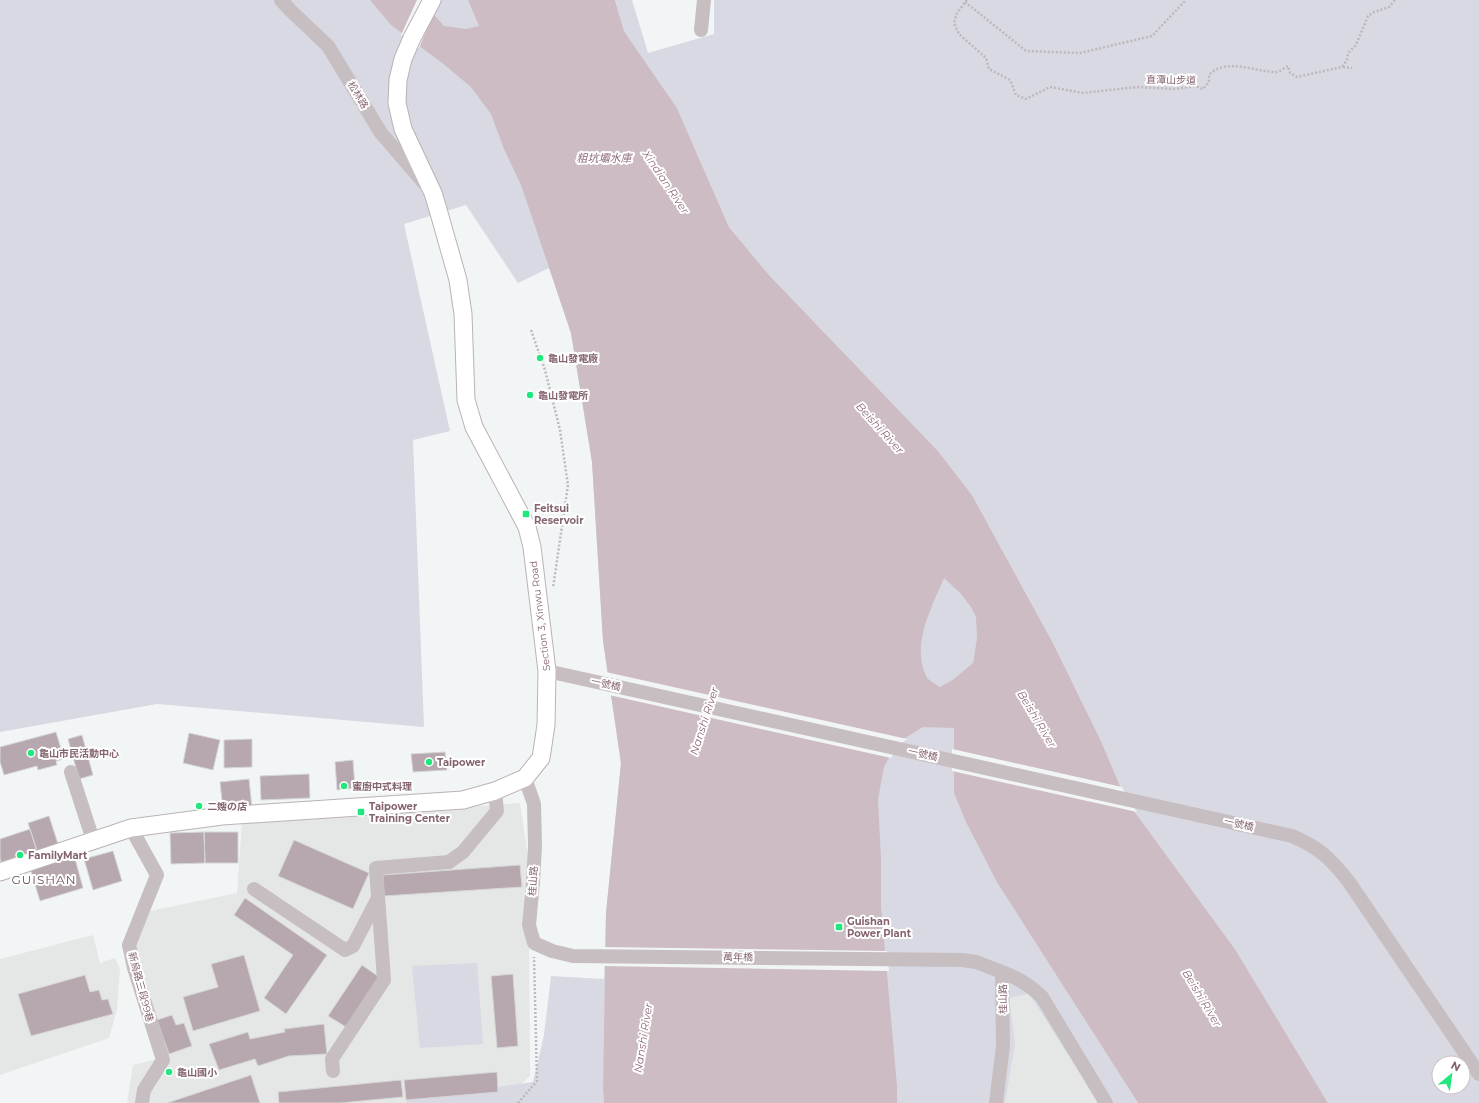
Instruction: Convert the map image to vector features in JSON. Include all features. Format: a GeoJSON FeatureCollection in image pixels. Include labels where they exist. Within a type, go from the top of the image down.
{"type":"FeatureCollection","features":[{"type":"Feature","properties":{"kind":"main road","name":"Section 3, Xinwu Road"},"geometry":{"type":"LineString","coordinates":[[0,872],[131,828],[222,816],[464,800],[495,791],[525,778],[541,758],[546,725],[547,671],[533,555],[527,527],[474,427],[466,400],[463,314],[458,280],[433,193],[403,129],[397,103],[398,80],[403,59],[432,0]]}},
{"type":"Feature","properties":{"kind":"street","name":"松林路"},"geometry":{"type":"LineString","coordinates":[[281,0],[328,46],[381,133],[433,193]]}},
{"type":"Feature","properties":{"kind":"street"},"geometry":{"type":"LineString","coordinates":[[701,30],[704,0]]}},
{"type":"Feature","properties":{"kind":"street","name":"一號橋"},"geometry":{"type":"LineString","coordinates":[[547,671],[1292,836],[1311,844],[1325,854],[1337,866],[1349,882],[1479,1074]]}},
{"type":"Feature","properties":{"kind":"street"},"geometry":{"type":"LineString","coordinates":[[71,772],[93,840]]}},
{"type":"Feature","properties":{"kind":"street","name":"桂山路"},"geometry":{"type":"LineString","coordinates":[[525,778],[534,804],[535,846],[529,925],[534,943]]}},
{"type":"Feature","properties":{"kind":"street"},"geometry":{"type":"LineString","coordinates":[[333,1071],[332,1059],[384,980],[376,868],[449,862],[463,852],[497,811],[495,791]]}},
{"type":"Feature","properties":{"kind":"street","name":"新烏路三段99巷"},"geometry":{"type":"LineString","coordinates":[[131,828],[157,875],[129,945],[134,968],[163,1060],[144,1090],[142,1103]]}},
{"type":"Feature","properties":{"kind":"street"},"geometry":{"type":"LineString","coordinates":[[254,890],[345,950],[353,946],[378,898]]}},
{"type":"Feature","properties":{"kind":"street","name":"萬年橋"},"geometry":{"type":"LineString","coordinates":[[534,943],[552,951],[574,956],[903,959]]}},
{"type":"Feature","properties":{"kind":"street","name":"桂山路"},"geometry":{"type":"LineString","coordinates":[[903,959],[963,960],[976,962],[1002,972],[1004,1046],[996,1103]]}},
{"type":"Feature","properties":{"kind":"street"},"geometry":{"type":"LineString","coordinates":[[1002,972],[1020,979],[1033,987],[1042,997],[1106,1103]]}},
{"type":"Feature","properties":{"kind":"path"},"geometry":{"type":"LineString","coordinates":[[966,1],[1026,51],[1080,53],[1152,36],[1186,0]]}},
{"type":"Feature","properties":{"kind":"path"},"geometry":{"type":"LineString","coordinates":[[1352,68],[1342,67],[1347,60],[1348,53],[1356,45],[1368,16],[1374,12],[1390,7],[1396,0]]}},
{"type":"Feature","properties":{"kind":"path","name":"直潭山步道"},"geometry":{"type":"LineString","coordinates":[[966,1],[957,13],[954,23],[959,34],[986,58],[989,69],[1010,80],[1016,95],[1026,99],[1050,87],[1083,93],[1137,87],[1176,89],[1195,86],[1203,90],[1209,82],[1209,75],[1214,69],[1234,66],[1278,72],[1288,66],[1290,73],[1297,77],[1342,67]]}},
{"type":"Feature","properties":{"kind":"path"},"geometry":{"type":"LineString","coordinates":[[531,330],[545,370],[560,430],[568,485],[552,590]]}},
{"type":"Feature","properties":{"kind":"path"},"geometry":{"type":"LineString","coordinates":[[518,1103],[537,1081],[534,943]]}},
{"type":"Feature","properties":{"kind":"shaded area"},"geometry":{"type":"Polygon","coordinates":[[[0,0],[504,0],[671,269],[603,1092],[604,1103],[407,1103],[407,1100],[533,1082],[544,1035],[551,976],[604,979],[606,913],[621,763],[603,641],[592,462],[571,333],[549,268],[518,283],[466,205],[404,224],[450,431],[413,440],[424,727],[157,704],[0,732],[0,0]]]}},
{"type":"Feature","properties":{"kind":"shaded area"},"geometry":{"type":"Polygon","coordinates":[[[615,0],[632,0],[648,53],[714,34],[714,0],[1479,0],[1479,1103],[1328,1103],[1235,949],[1126,800],[1101,741],[1053,643],[972,495],[938,451],[769,275],[729,227],[677,108],[624,31],[615,0]]]}},
{"type":"Feature","properties":{"kind":"shaded area"},"geometry":{"type":"Polygon","coordinates":[[[944,577],[967,600],[974,610],[977,621],[977,639],[973,663],[998,884],[1138,1103],[1099,1103],[1029,994],[1009,998],[1015,1043],[1005,1103],[685,1103],[944,577]]]}},
{"type":"Feature","properties":{"kind":"shaded area"},"geometry":{"type":"Polygon","coordinates":[[[520,803],[528,857],[522,922],[529,940],[530,1076],[500,1103],[127,1103],[133,1065],[158,1059],[134,948],[150,911],[237,893],[242,823],[520,803]]]}},
{"type":"Feature","properties":{"kind":"shaded area"},"geometry":{"type":"Polygon","coordinates":[[[93,935],[100,963],[115,958],[120,968],[117,1010],[109,1038],[0,1075],[0,959],[93,935]]]}},
{"type":"Feature","properties":{"kind":"shaded area"},"geometry":{"type":"Polygon","coordinates":[[[477,963],[483,1044],[420,1048],[412,966],[477,963]]]}},
{"type":"Feature","properties":{"kind":"shaded area"},"geometry":{"type":"Polygon","coordinates":[[[1029,994],[1099,1103],[1005,1103],[1009,998],[1029,994]]]}},
{"type":"Feature","properties":{"kind":"water"},"geometry":{"type":"Polygon","coordinates":[[[370,0],[421,0],[444,26],[466,29],[479,26],[468,0],[615,0],[624,31],[677,108],[729,227],[769,275],[938,451],[972,495],[1053,643],[1101,741],[1126,800],[1235,949],[1328,1103],[1138,1103],[998,884],[966,822],[954,793],[954,728],[923,727],[897,743],[884,767],[878,799],[881,859],[881,907],[897,1086],[897,1103],[604,1103],[606,913],[621,763],[603,641],[592,462],[571,333],[521,185],[504,149],[491,114],[471,87],[441,62],[391,25],[370,0]],[[944,578],[929,614],[922,640],[922,666],[927,678],[940,687],[954,679],[973,663],[977,637],[976,617],[971,607],[961,594],[944,578]]]}},
{"type":"Feature","properties":{"kind":"pier"},"geometry":{"type":"Polygon","coordinates":[[[417,0],[423,0],[432,17],[419,48],[401,35],[417,0]]]}},
{"type":"Feature","properties":{"kind":"pier"},"geometry":{"type":"Polygon","coordinates":[[[606,672],[907,739],[899,745],[891,758],[609,695],[606,672]]]}},
{"type":"Feature","properties":{"kind":"pier"},"geometry":{"type":"Polygon","coordinates":[[[952,749],[1122,787],[1137,812],[952,771],[952,749]]]}},
{"type":"Feature","properties":{"kind":"pier"},"geometry":{"type":"Polygon","coordinates":[[[603,947],[887,951],[889,971],[603,966],[603,947]]]}},
{"type":"Feature","properties":{"kind":"building","name":"龜山市民活動中心"},"geometry":{"type":"Polygon","coordinates":[[[56,732],[64,759],[56,761],[57,765],[38,770],[37,766],[4,775],[0,762],[0,747],[56,732]]]}},
{"type":"Feature","properties":{"kind":"building"},"geometry":{"type":"Polygon","coordinates":[[[189,733],[220,740],[213,770],[183,763],[189,733]]]}},
{"type":"Feature","properties":{"kind":"building"},"geometry":{"type":"Polygon","coordinates":[[[82,735],[93,775],[79,779],[68,739],[82,735]]]}},
{"type":"Feature","properties":{"kind":"building"},"geometry":{"type":"Polygon","coordinates":[[[252,739],[252,767],[224,768],[224,740],[252,739]]]}},
{"type":"Feature","properties":{"kind":"building","name":"Taipower"},"geometry":{"type":"Polygon","coordinates":[[[445,752],[447,770],[413,772],[411,754],[445,752]]]}},
{"type":"Feature","properties":{"kind":"building"},"geometry":{"type":"Polygon","coordinates":[[[353,760],[355,788],[337,790],[335,762],[353,760]]]}},
{"type":"Feature","properties":{"kind":"building"},"geometry":{"type":"Polygon","coordinates":[[[309,774],[310,798],[261,800],[260,776],[309,774]]]}},
{"type":"Feature","properties":{"kind":"building"},"geometry":{"type":"Polygon","coordinates":[[[249,779],[252,808],[223,811],[220,782],[249,779]]]}},
{"type":"Feature","properties":{"kind":"building"},"geometry":{"type":"Polygon","coordinates":[[[49,816],[58,844],[37,851],[28,823],[49,816]]]}},
{"type":"Feature","properties":{"kind":"building"},"geometry":{"type":"Polygon","coordinates":[[[30,829],[37,851],[1,862],[0,839],[30,829]]]}},
{"type":"Feature","properties":{"kind":"building"},"geometry":{"type":"Polygon","coordinates":[[[204,832],[205,863],[171,864],[170,833],[204,832]]]}},
{"type":"Feature","properties":{"kind":"building"},"geometry":{"type":"Polygon","coordinates":[[[204,832],[238,832],[238,863],[205,863],[204,832]]]}},
{"type":"Feature","properties":{"kind":"building"},"geometry":{"type":"Polygon","coordinates":[[[294,840],[369,873],[353,909],[278,876],[294,840]]]}},
{"type":"Feature","properties":{"kind":"building"},"geometry":{"type":"Polygon","coordinates":[[[113,851],[122,881],[93,890],[84,859],[113,851]]]}},
{"type":"Feature","properties":{"kind":"building"},"geometry":{"type":"Polygon","coordinates":[[[74,855],[83,888],[40,901],[30,868],[74,855]]]}},
{"type":"Feature","properties":{"kind":"building"},"geometry":{"type":"Polygon","coordinates":[[[520,865],[522,887],[384,896],[383,875],[520,865]]]}},
{"type":"Feature","properties":{"kind":"building"},"geometry":{"type":"Polygon","coordinates":[[[245,898],[327,955],[286,1014],[264,998],[293,955],[234,915],[245,898]]]}},
{"type":"Feature","properties":{"kind":"building"},"geometry":{"type":"Polygon","coordinates":[[[244,955],[260,1011],[193,1031],[183,997],[218,987],[211,964],[244,955]]]}},
{"type":"Feature","properties":{"kind":"building"},"geometry":{"type":"Polygon","coordinates":[[[362,965],[379,977],[346,1027],[328,1016],[362,965]]]}},
{"type":"Feature","properties":{"kind":"building"},"geometry":{"type":"Polygon","coordinates":[[[513,974],[518,1046],[497,1048],[491,976],[513,974]]]}},
{"type":"Feature","properties":{"kind":"building"},"geometry":{"type":"Polygon","coordinates":[[[85,975],[90,992],[99,990],[102,1000],[108,999],[113,1014],[31,1036],[18,994],[85,975]]]}},
{"type":"Feature","properties":{"kind":"building"},"geometry":{"type":"Polygon","coordinates":[[[172,1015],[176,1025],[184,1023],[192,1046],[169,1054],[157,1020],[172,1015]]]}},
{"type":"Feature","properties":{"kind":"building"},"geometry":{"type":"Polygon","coordinates":[[[324,1024],[327,1054],[289,1056],[258,1066],[255,1059],[219,1070],[209,1044],[248,1032],[250,1039],[285,1032],[284,1029],[324,1024]]]}},
{"type":"Feature","properties":{"kind":"building"},"geometry":{"type":"Polygon","coordinates":[[[497,1072],[498,1092],[406,1100],[404,1080],[497,1072]]]}},
{"type":"Feature","properties":{"kind":"building"},"geometry":{"type":"Polygon","coordinates":[[[251,1075],[260,1103],[167,1103],[251,1075]]]}},
{"type":"Feature","properties":{"kind":"building"},"geometry":{"type":"Polygon","coordinates":[[[401,1080],[403,1097],[340,1103],[279,1103],[278,1092],[401,1080]]]}},
{"type":"Feature","properties":{"kind":"place","name":"龜山發電廠"},"geometry":{"type":"Point","coordinates":[540,358]}},
{"type":"Feature","properties":{"kind":"place","name":"龜山發電所"},"geometry":{"type":"Point","coordinates":[530,395]}},
{"type":"Feature","properties":{"kind":"place","name":"Feitsui Reservoir"},"geometry":{"type":"Point","coordinates":[526,514]}},
{"type":"Feature","properties":{"kind":"place","name":"龜山市民活動中心"},"geometry":{"type":"Point","coordinates":[31,753]}},
{"type":"Feature","properties":{"kind":"place","name":"Taipower"},"geometry":{"type":"Point","coordinates":[429,762]}},
{"type":"Feature","properties":{"kind":"place","name":"蜜廚中式料理"},"geometry":{"type":"Point","coordinates":[344,786]}},
{"type":"Feature","properties":{"kind":"place","name":"二嫂の店"},"geometry":{"type":"Point","coordinates":[199,806]}},
{"type":"Feature","properties":{"kind":"place","name":"Taipower Training Center"},"geometry":{"type":"Point","coordinates":[361,812]}},
{"type":"Feature","properties":{"kind":"place","name":"FamilyMart"},"geometry":{"type":"Point","coordinates":[20,855]}},
{"type":"Feature","properties":{"kind":"place","name":"Guishan Power Plant"},"geometry":{"type":"Point","coordinates":[839,927]}},
{"type":"Feature","properties":{"kind":"place","name":"龜山國小"},"geometry":{"type":"Point","coordinates":[169,1072]}},
{"type":"Feature","properties":{"kind":"district","name":"GUISHAN"},"geometry":{"type":"Point","coordinates":[44,879]}},
{"type":"Feature","properties":{"kind":"water label","name":"粗坑壩水庫"},"geometry":{"type":"Point","coordinates":[604,158]}},
{"type":"Feature","properties":{"kind":"water label","name":"Xindian River"},"geometry":{"type":"Point","coordinates":[666,182]}},
{"type":"Feature","properties":{"kind":"water label","name":"Beishi River"},"geometry":{"type":"Point","coordinates":[880,428]}},
{"type":"Feature","properties":{"kind":"water label","name":"Beishi River"},"geometry":{"type":"Point","coordinates":[1037,719]}},
{"type":"Feature","properties":{"kind":"water label","name":"Nanshi River"},"geometry":{"type":"Point","coordinates":[704,721]}},
{"type":"Feature","properties":{"kind":"water label","name":"Beishi River"},"geometry":{"type":"Point","coordinates":[1202,998]}},
{"type":"Feature","properties":{"kind":"water label","name":"Nanshi River"},"geometry":{"type":"Point","coordinates":[643,1038]}}]}
